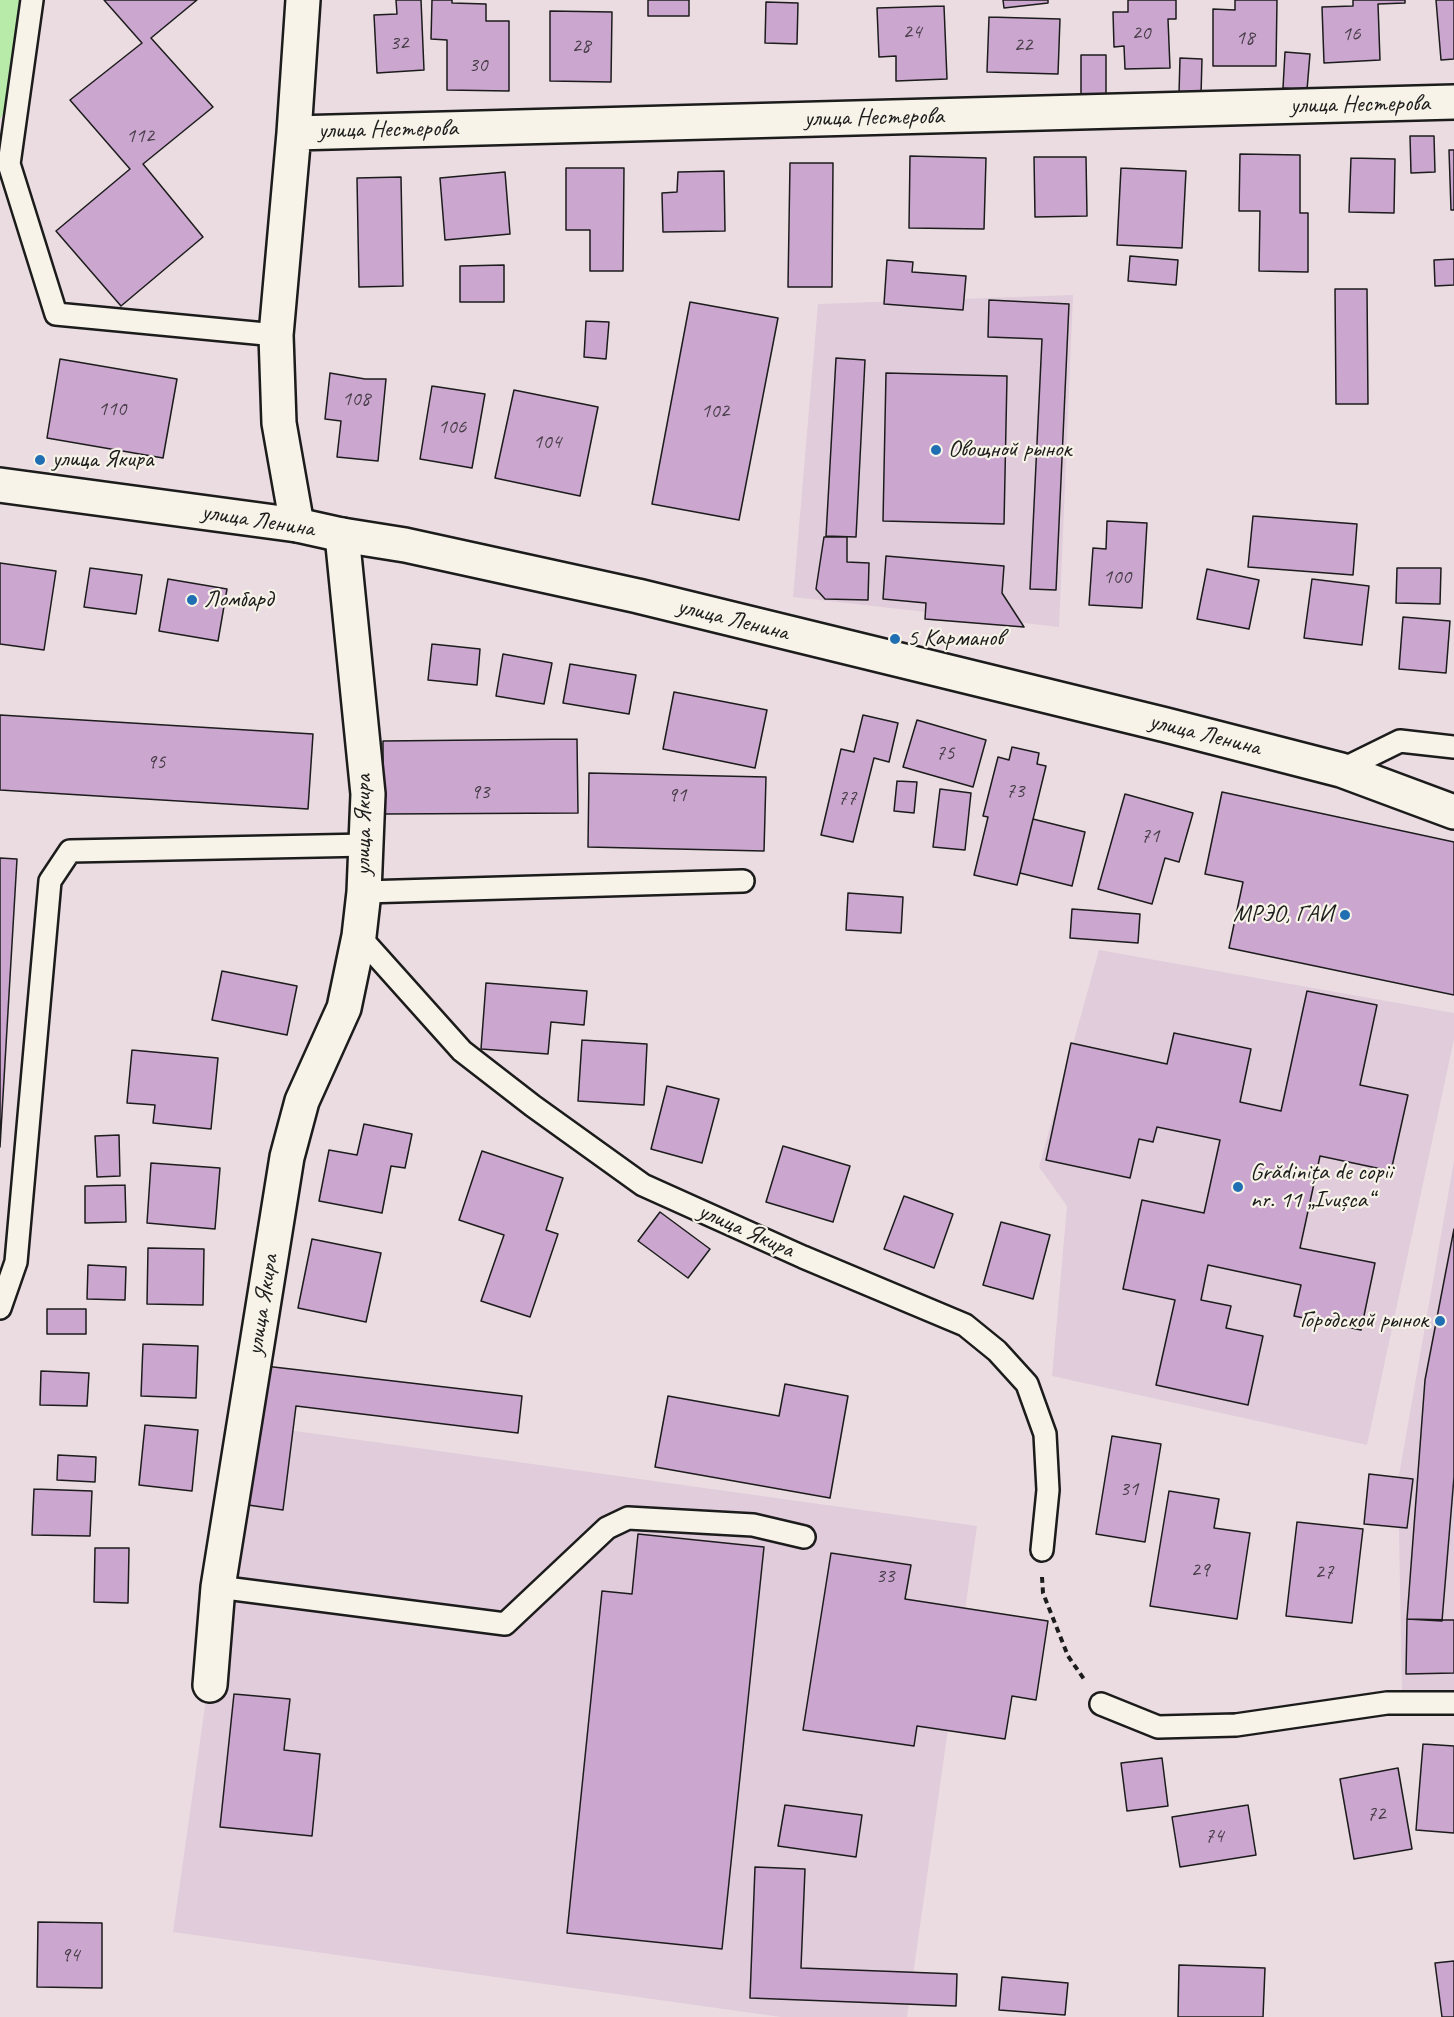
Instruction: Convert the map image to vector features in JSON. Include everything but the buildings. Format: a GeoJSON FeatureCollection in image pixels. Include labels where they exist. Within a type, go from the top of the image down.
{"type":"FeatureCollection","features":[{"type":"Feature","properties":{"kind":"street"},"geometry":{"type":"LineString","coordinates":[[297,525],[279,423],[276,335],[303,0]]}},
{"type":"Feature","properties":{"kind":"street","name":"улица Нестерова"},"geometry":{"type":"LineString","coordinates":[[294,133],[1454,102]]}},
{"type":"Feature","properties":{"kind":"street","name":"улица Ленина"},"geometry":{"type":"LineString","coordinates":[[0,484],[297,525],[405,545],[638,596],[1341,770],[1454,812]]}},
{"type":"Feature","properties":{"kind":"street","name":"улица Якира"},"geometry":{"type":"LineString","coordinates":[[210,1685],[218,1587],[287,1158],[302,1101],[344,1008],[359,936],[367,845],[368,794],[342,535]]}},
{"type":"Feature","properties":{"kind":"lane"},"geometry":{"type":"LineString","coordinates":[[32,0],[9,164],[56,314],[276,335]]}},
{"type":"Feature","properties":{"kind":"lane"},"geometry":{"type":"LineString","coordinates":[[1341,770],[1400,741],[1454,747]]}},
{"type":"Feature","properties":{"kind":"lane"},"geometry":{"type":"LineString","coordinates":[[0,1308],[16,1262],[50,881],[70,851],[367,845]]}},
{"type":"Feature","properties":{"kind":"lane"},"geometry":{"type":"LineString","coordinates":[[364,892],[743,881]]}},
{"type":"Feature","properties":{"kind":"lane","name":"улица Якира"},"geometry":{"type":"LineString","coordinates":[[359,936],[462,1051],[533,1106],[643,1185],[803,1257],[965,1325],[997,1351],[1027,1384],[1045,1434],[1048,1490],[1042,1550]]}},
{"type":"Feature","properties":{"kind":"lane"},"geometry":{"type":"LineString","coordinates":[[218,1587],[505,1624],[607,1528],[628,1518],[753,1525],[804,1537]]}},
{"type":"Feature","properties":{"kind":"lane"},"geometry":{"type":"LineString","coordinates":[[1101,1704],[1158,1727],[1236,1725],[1387,1703],[1454,1703]]}},
{"type":"Feature","properties":{"kind":"path"},"geometry":{"type":"LineString","coordinates":[[1042,1550],[1043,1593],[1068,1656],[1101,1704]]}},
{"type":"Feature","properties":{"kind":"shaded area","name":"Овощной рынок"},"geometry":{"type":"Polygon","coordinates":[[[1073,295],[1059,627],[793,597],[818,304],[1073,295]]]}},
{"type":"Feature","properties":{"kind":"shaded area","name":"Grădinița de copii nr. 11 „Ivușca“"},"geometry":{"type":"Polygon","coordinates":[[[1099,950],[1454,1013],[1454,1039],[1367,1445],[1052,1376],[1067,1206],[1039,1167],[1099,950]]]}},
{"type":"Feature","properties":{"kind":"shaded area","name":"Городской рынок"},"geometry":{"type":"Polygon","coordinates":[[[1454,1161],[1454,1692],[1402,1692],[1398,1481],[1454,1161]]]}},
{"type":"Feature","properties":{"kind":"shaded area"},"geometry":{"type":"Polygon","coordinates":[[[245,1424],[977,1526],[907,2017],[781,2017],[173,1932],[245,1424]]]}},
{"type":"Feature","properties":{"kind":"green space"},"geometry":{"type":"Polygon","coordinates":[[[0,0],[39,0],[29,69],[0,119],[0,0]]]}},
{"type":"Feature","properties":{"kind":"place","name":"Овощной рынок"},"geometry":{"type":"Point","coordinates":[936,450]}},
{"type":"Feature","properties":{"kind":"place","name":"улица Якира"},"geometry":{"type":"Point","coordinates":[40,460]}},
{"type":"Feature","properties":{"kind":"place","name":"Ломбард"},"geometry":{"type":"Point","coordinates":[192,600]}},
{"type":"Feature","properties":{"kind":"place","name":"5 Карманов"},"geometry":{"type":"Point","coordinates":[895,639]}},
{"type":"Feature","properties":{"kind":"place","name":"МРЭО, ГАИ"},"geometry":{"type":"Point","coordinates":[1345,915]}},
{"type":"Feature","properties":{"kind":"place","name":"Grădinița de copii nr. 11 „Ivușca“"},"geometry":{"type":"Point","coordinates":[1238,1187]}},
{"type":"Feature","properties":{"kind":"place","name":"Городской рынок"},"geometry":{"type":"Point","coordinates":[1440,1321]}}]}
